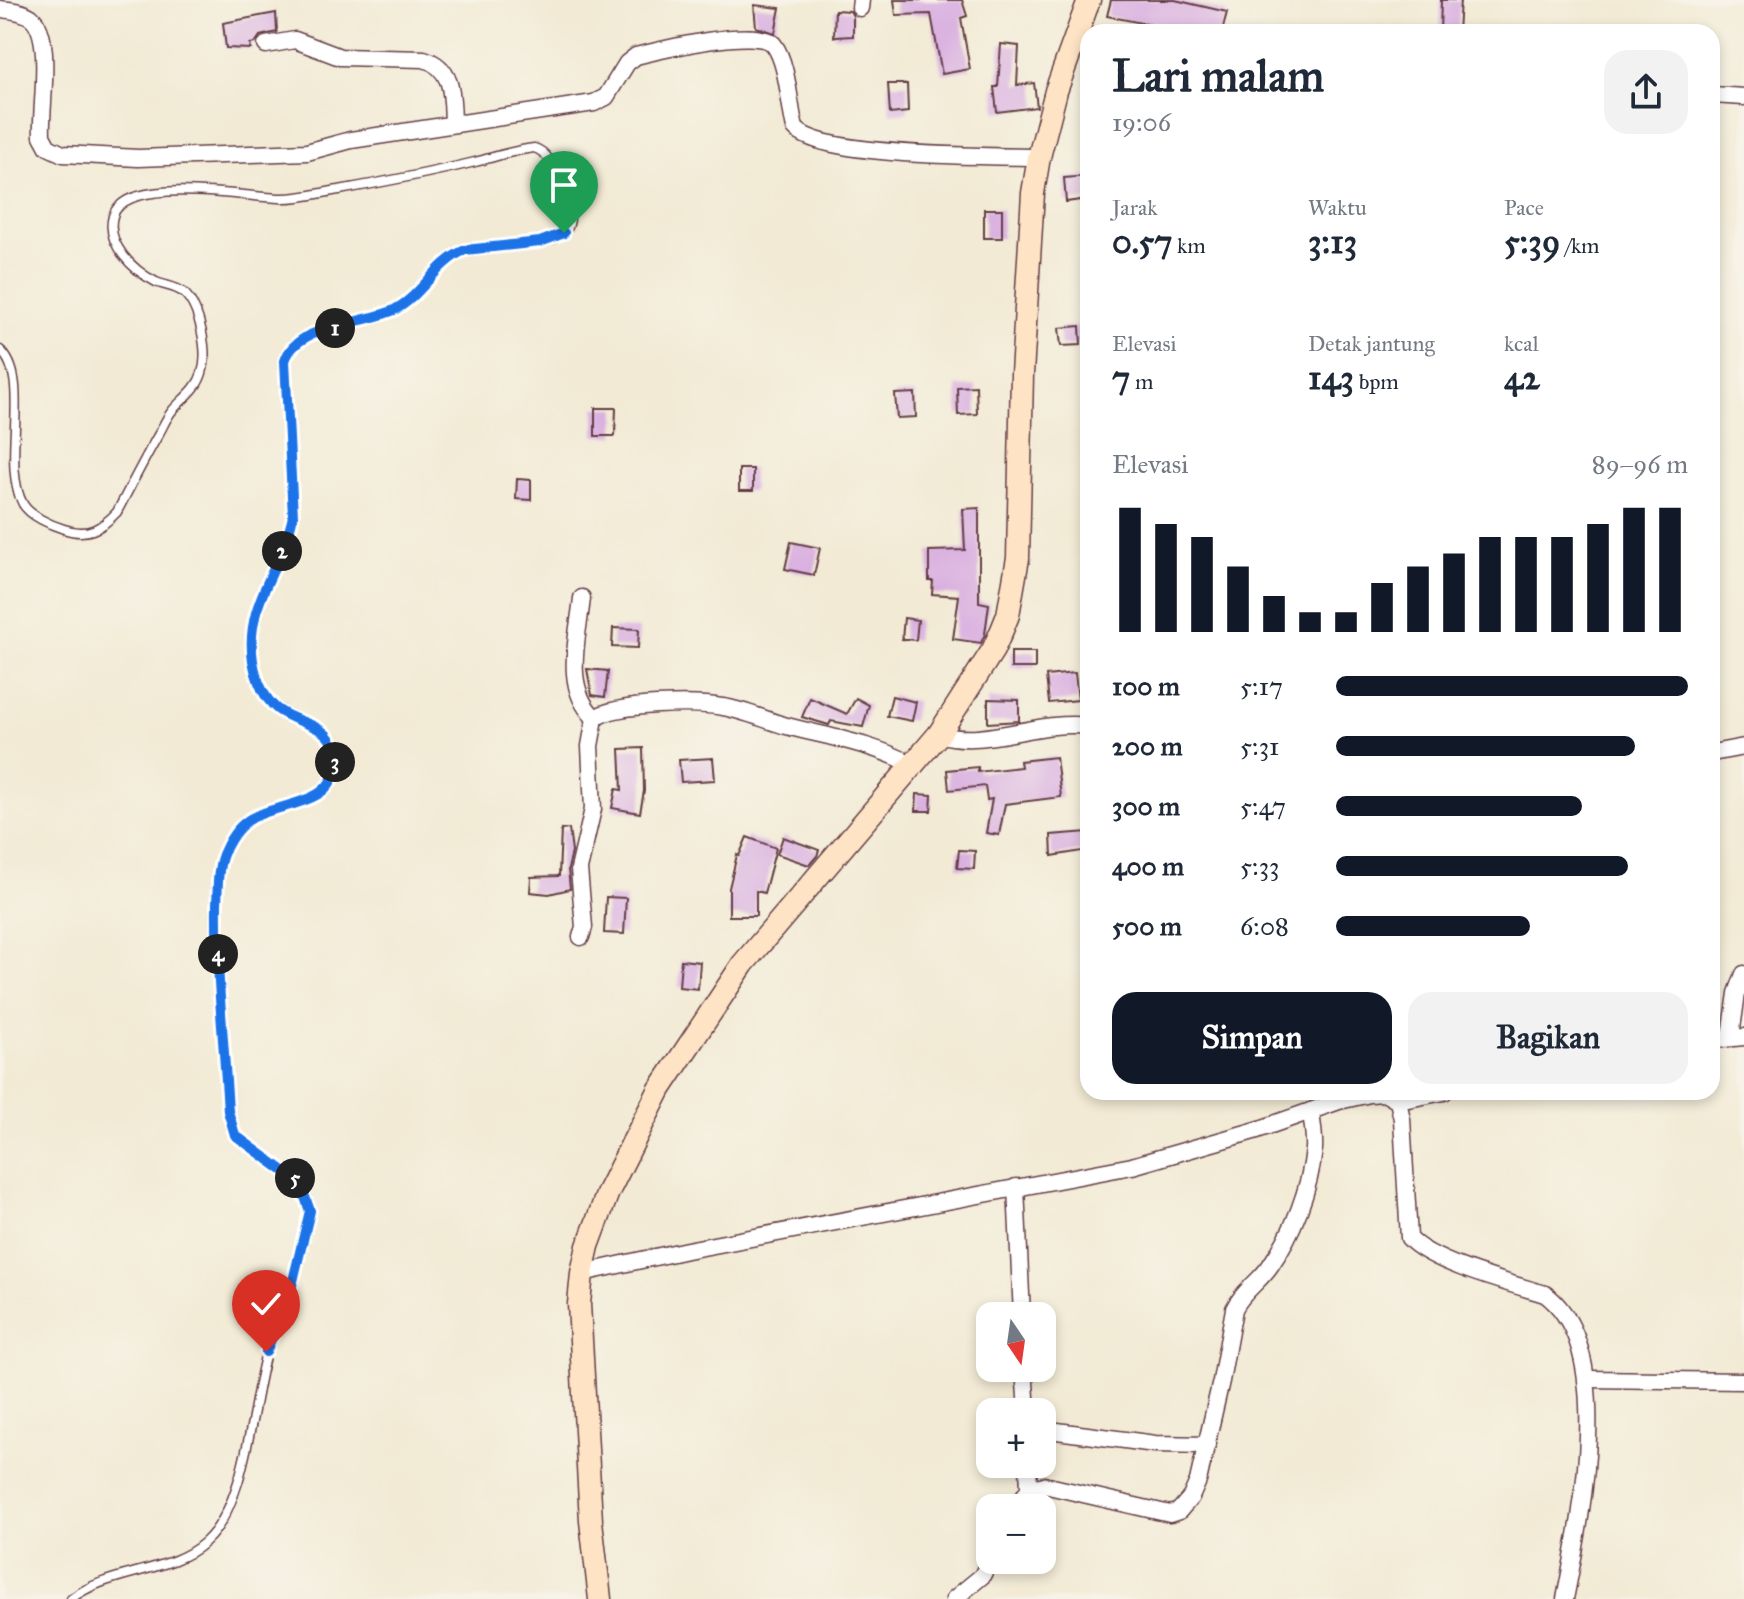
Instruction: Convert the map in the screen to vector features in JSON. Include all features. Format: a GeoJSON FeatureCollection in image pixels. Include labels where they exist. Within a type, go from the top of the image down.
{"type":"FeatureCollection","features":[{"type":"Feature","properties":{"kind":"main road"},"geometry":{"type":"LineString","coordinates":[[1080,24],[1089,0]]}},
{"type":"Feature","properties":{"kind":"main road"},"geometry":{"type":"LineString","coordinates":[[600,1599],[591,1521],[579,1304],[582,1273],[608,1192],[660,1089],[743,964],[939,734],[993,650],[1008,615],[1018,558],[1022,374],[1029,241],[1039,157],[1056,91],[1080,25]]}},
{"type":"Feature","properties":{"kind":"street"},"geometry":{"type":"LineString","coordinates":[[0,9],[26,14],[39,27],[44,43],[42,136],[48,147],[63,154],[138,158],[307,152],[351,140],[594,103],[606,97],[627,63],[636,56],[754,36],[773,44],[779,57],[795,128],[802,135],[864,149],[1039,157]]}},
{"type":"Feature","properties":{"kind":"street"},"geometry":{"type":"LineString","coordinates":[[266,45],[295,40],[340,57],[424,59],[433,62],[444,71],[449,81],[453,123]]}},
{"type":"Feature","properties":{"kind":"street"},"geometry":{"type":"LineString","coordinates":[[1720,96],[1744,97]]}},
{"type":"Feature","properties":{"kind":"street"},"geometry":{"type":"LineString","coordinates":[[582,598],[574,677],[583,706],[595,718]]}},
{"type":"Feature","properties":{"kind":"street"},"geometry":{"type":"LineString","coordinates":[[581,937],[584,927],[579,869],[593,809],[590,746],[595,718],[600,714],[681,704],[724,707],[786,726],[841,738],[892,754],[913,765]]}},
{"type":"Feature","properties":{"kind":"street"},"geometry":{"type":"LineString","coordinates":[[939,734],[961,740],[1051,725],[1080,726]]}},
{"type":"Feature","properties":{"kind":"street"},"geometry":{"type":"LineString","coordinates":[[1720,752],[1744,747]]}},
{"type":"Feature","properties":{"kind":"street"},"geometry":{"type":"LineString","coordinates":[[1738,1036],[1737,993],[1744,974]]}},
{"type":"Feature","properties":{"kind":"street"},"geometry":{"type":"LineString","coordinates":[[582,1273],[687,1250],[1132,1166],[1349,1100]]}},
{"type":"Feature","properties":{"kind":"street"},"geometry":{"type":"LineString","coordinates":[[1403,1100],[1398,1101],[1402,1119],[1409,1238],[1427,1252],[1464,1268],[1545,1294],[1557,1302],[1567,1315],[1587,1379],[1590,1419],[1577,1540],[1565,1599]]}},
{"type":"Feature","properties":{"kind":"street"},"geometry":{"type":"LineString","coordinates":[[1024,1494],[1029,1489],[1044,1485],[1055,1486],[1174,1514],[1191,1497],[1207,1445],[1234,1309],[1238,1300],[1269,1268],[1279,1251],[1308,1182],[1314,1145],[1311,1111]]}},
{"type":"Feature","properties":{"kind":"street"},"geometry":{"type":"LineString","coordinates":[[1016,1187],[1021,1302]]}},
{"type":"Feature","properties":{"kind":"street"},"geometry":{"type":"LineString","coordinates":[[1587,1379],[1744,1381]]}},
{"type":"Feature","properties":{"kind":"street"},"geometry":{"type":"LineString","coordinates":[[1056,1431],[1155,1444],[1207,1445]]}},
{"type":"Feature","properties":{"kind":"street"},"geometry":{"type":"LineString","coordinates":[[1029,1478],[1029,1489]]}},
{"type":"Feature","properties":{"kind":"street"},"geometry":{"type":"LineString","coordinates":[[954,1599],[983,1574]]}},
{"type":"Feature","properties":{"kind":"lane"},"geometry":{"type":"LineString","coordinates":[[0,350],[13,370],[16,384],[14,456],[16,481],[23,504],[29,511],[57,527],[76,534],[87,533],[106,524],[117,512],[172,411],[196,386],[205,356],[202,334],[186,295],[179,289],[158,283],[137,269],[118,246],[112,225],[113,216],[124,201],[150,191],[286,198],[351,188],[534,148],[550,157],[561,176],[570,214],[564,233],[540,242],[465,250],[447,260],[408,301],[395,309],[305,336],[288,352],[285,372],[293,516],[289,535],[252,620],[253,661],[261,688],[270,702],[290,717],[306,721],[327,734],[333,745],[336,763],[330,783],[319,793],[259,814],[234,834],[223,853],[217,925],[231,1127],[242,1141],[300,1183],[310,1211],[308,1226],[291,1289],[266,1352],[234,1494],[223,1519],[207,1541],[196,1549],[92,1586],[71,1599]]}},
{"type":"Feature","properties":{"kind":"building"},"geometry":{"type":"Polygon","coordinates":[[[894,0],[962,0],[967,16],[961,18],[970,69],[942,74],[931,14],[896,15],[894,0]]]}},
{"type":"Feature","properties":{"kind":"building"},"geometry":{"type":"Polygon","coordinates":[[[1111,0],[1175,0],[1227,12],[1224,24],[1146,24],[1107,16],[1111,0]]]}},
{"type":"Feature","properties":{"kind":"building"},"geometry":{"type":"Polygon","coordinates":[[[1441,0],[1460,0],[1458,24],[1440,24],[1441,0]]]}},
{"type":"Feature","properties":{"kind":"building"},"geometry":{"type":"Polygon","coordinates":[[[754,5],[780,8],[775,33],[756,27],[754,5]]]}},
{"type":"Feature","properties":{"kind":"building"},"geometry":{"type":"Polygon","coordinates":[[[835,10],[850,11],[853,36],[834,37],[835,10]]]}},
{"type":"Feature","properties":{"kind":"building"},"geometry":{"type":"Polygon","coordinates":[[[276,13],[277,32],[260,36],[250,44],[251,49],[226,48],[223,23],[276,13]]]}},
{"type":"Feature","properties":{"kind":"building"},"geometry":{"type":"Polygon","coordinates":[[[1001,44],[1019,46],[1017,85],[1034,83],[1037,107],[997,112],[994,87],[998,87],[1001,44]]]}},
{"type":"Feature","properties":{"kind":"building"},"geometry":{"type":"Polygon","coordinates":[[[888,84],[907,84],[908,112],[890,114],[888,84]]]}},
{"type":"Feature","properties":{"kind":"building"},"geometry":{"type":"Polygon","coordinates":[[[1080,177],[1080,200],[1066,202],[1064,178],[1080,177]]]}},
{"type":"Feature","properties":{"kind":"building"},"geometry":{"type":"Polygon","coordinates":[[[984,209],[1002,209],[1002,238],[984,238],[984,209]]]}},
{"type":"Feature","properties":{"kind":"building"},"geometry":{"type":"Polygon","coordinates":[[[1080,326],[1080,345],[1061,346],[1059,328],[1080,326]]]}},
{"type":"Feature","properties":{"kind":"building"},"geometry":{"type":"Polygon","coordinates":[[[976,386],[977,414],[958,415],[957,387],[976,386]]]}},
{"type":"Feature","properties":{"kind":"building"},"geometry":{"type":"Polygon","coordinates":[[[915,393],[916,417],[897,418],[895,394],[915,393]]]}},
{"type":"Feature","properties":{"kind":"building"},"geometry":{"type":"Polygon","coordinates":[[[595,408],[616,408],[615,436],[595,436],[595,408]]]}},
{"type":"Feature","properties":{"kind":"building"},"geometry":{"type":"Polygon","coordinates":[[[739,469],[753,469],[753,491],[739,491],[739,469]]]}},
{"type":"Feature","properties":{"kind":"building"},"geometry":{"type":"Polygon","coordinates":[[[517,479],[531,480],[531,500],[516,499],[517,479]]]}},
{"type":"Feature","properties":{"kind":"building"},"geometry":{"type":"Polygon","coordinates":[[[979,508],[979,602],[989,604],[981,643],[953,639],[959,596],[932,594],[933,581],[929,581],[929,551],[965,550],[963,509],[979,508]]]}},
{"type":"Feature","properties":{"kind":"building"},"geometry":{"type":"Polygon","coordinates":[[[791,542],[820,548],[814,575],[785,569],[791,542]]]}},
{"type":"Feature","properties":{"kind":"building"},"geometry":{"type":"Polygon","coordinates":[[[904,618],[918,620],[916,640],[902,639],[904,618]]]}},
{"type":"Feature","properties":{"kind":"building"},"geometry":{"type":"Polygon","coordinates":[[[613,628],[639,629],[638,648],[612,647],[613,628]]]}},
{"type":"Feature","properties":{"kind":"building"},"geometry":{"type":"Polygon","coordinates":[[[1011,652],[1035,652],[1035,668],[1011,668],[1011,652]]]}},
{"type":"Feature","properties":{"kind":"building"},"geometry":{"type":"Polygon","coordinates":[[[587,669],[608,671],[605,697],[592,695],[587,669]]]}},
{"type":"Feature","properties":{"kind":"building"},"geometry":{"type":"Polygon","coordinates":[[[1075,673],[1078,700],[1049,703],[1046,676],[1075,673]]]}},
{"type":"Feature","properties":{"kind":"building"},"geometry":{"type":"Polygon","coordinates":[[[892,696],[916,702],[912,721],[887,716],[892,696]]]}},
{"type":"Feature","properties":{"kind":"building"},"geometry":{"type":"Polygon","coordinates":[[[810,698],[847,714],[856,698],[869,705],[863,727],[831,721],[829,725],[802,717],[810,698]]]}},
{"type":"Feature","properties":{"kind":"building"},"geometry":{"type":"Polygon","coordinates":[[[988,699],[1019,700],[1019,721],[988,723],[988,699]]]}},
{"type":"Feature","properties":{"kind":"building"},"geometry":{"type":"Polygon","coordinates":[[[643,748],[644,791],[640,813],[612,808],[616,789],[622,790],[620,749],[643,748]]]}},
{"type":"Feature","properties":{"kind":"building"},"geometry":{"type":"Polygon","coordinates":[[[1056,757],[1061,797],[1005,804],[999,835],[986,833],[992,799],[987,800],[985,786],[949,790],[947,770],[978,767],[978,772],[1021,767],[1020,761],[1056,757]]]}},
{"type":"Feature","properties":{"kind":"building"},"geometry":{"type":"Polygon","coordinates":[[[713,758],[715,780],[681,782],[679,760],[713,758]]]}},
{"type":"Feature","properties":{"kind":"building"},"geometry":{"type":"Polygon","coordinates":[[[917,794],[932,795],[931,811],[916,811],[917,794]]]}},
{"type":"Feature","properties":{"kind":"building"},"geometry":{"type":"Polygon","coordinates":[[[569,829],[572,852],[568,869],[570,889],[549,894],[530,892],[531,877],[559,876],[561,830],[569,829]]]}},
{"type":"Feature","properties":{"kind":"building"},"geometry":{"type":"Polygon","coordinates":[[[1080,833],[1080,851],[1052,856],[1051,835],[1080,833]]]}},
{"type":"Feature","properties":{"kind":"building"},"geometry":{"type":"Polygon","coordinates":[[[747,837],[776,848],[764,893],[756,891],[756,916],[729,916],[729,888],[737,855],[747,837]]]}},
{"type":"Feature","properties":{"kind":"building"},"geometry":{"type":"Polygon","coordinates":[[[783,837],[819,850],[817,856],[809,865],[777,854],[783,837]]]}},
{"type":"Feature","properties":{"kind":"building"},"geometry":{"type":"Polygon","coordinates":[[[959,850],[975,851],[974,869],[957,868],[959,850]]]}},
{"type":"Feature","properties":{"kind":"building"},"geometry":{"type":"Polygon","coordinates":[[[606,897],[626,898],[624,934],[604,933],[606,897]]]}},
{"type":"Feature","properties":{"kind":"building"},"geometry":{"type":"Polygon","coordinates":[[[681,960],[700,962],[698,989],[679,987],[681,960]]]}},
{"type":"Feature","properties":{"kind":"route"},"geometry":{"type":"LineString","coordinates":[[266,1352],[291,1289],[310,1211],[304,1191],[293,1175],[242,1141],[231,1127],[219,979],[218,886],[223,853],[241,826],[259,814],[319,793],[330,783],[336,763],[333,745],[327,734],[306,721],[290,717],[270,702],[261,688],[253,661],[252,620],[289,535],[293,516],[285,361],[292,346],[305,336],[369,319],[408,301],[456,254],[465,250],[540,242],[564,233]]}}]}
